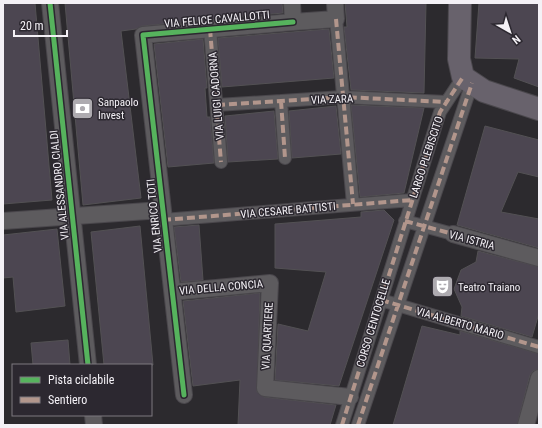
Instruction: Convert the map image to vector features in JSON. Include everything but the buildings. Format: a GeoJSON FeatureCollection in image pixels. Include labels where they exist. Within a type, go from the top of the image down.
{"type":"FeatureCollection","features":[{"type":"Feature","properties":{"kind":"main road"},"geometry":{"type":"LineString","coordinates":[[460,3],[458,59],[467,80],[484,91],[539,109]]}},
{"type":"Feature","properties":{"kind":"street","name":"VIA ALESSANDRO CIALDI"},"geometry":{"type":"LineString","coordinates":[[50,3],[88,364]]}},
{"type":"Feature","properties":{"kind":"street"},"geometry":{"type":"LineString","coordinates":[[292,3],[293,22]]}},
{"type":"Feature","properties":{"kind":"street"},"geometry":{"type":"LineString","coordinates":[[335,11],[353,204]]}},
{"type":"Feature","properties":{"kind":"street","name":"VIA FELICE CAVALLOTTI"},"geometry":{"type":"LineString","coordinates":[[143,35],[293,22],[335,11]]}},
{"type":"Feature","properties":{"kind":"street","name":"VIA LUIGI CADORNA"},"geometry":{"type":"LineString","coordinates":[[210,29],[222,162]]}},
{"type":"Feature","properties":{"kind":"street","name":"VIA ENRICO TOTI"},"geometry":{"type":"LineString","coordinates":[[143,35],[162,215],[173,292],[184,396]]}},
{"type":"Feature","properties":{"kind":"street"},"geometry":{"type":"LineString","coordinates":[[358,425],[424,226],[467,80]]}},
{"type":"Feature","properties":{"kind":"street","name":"LARGO PLEBISCITO"},"geometry":{"type":"LineString","coordinates":[[406,222],[440,112],[446,102],[467,80]]}},
{"type":"Feature","properties":{"kind":"street","name":"VIA ZARA"},"geometry":{"type":"LineString","coordinates":[[217,105],[343,97],[446,102]]}},
{"type":"Feature","properties":{"kind":"street"},"geometry":{"type":"LineString","coordinates":[[281,101],[285,158]]}},
{"type":"Feature","properties":{"kind":"street","name":"VIA CESARE BATTISTI"},"geometry":{"type":"LineString","coordinates":[[3,221],[72,217],[162,215],[412,200]]}},
{"type":"Feature","properties":{"kind":"street","name":"VIA ISTRIA"},"geometry":{"type":"LineString","coordinates":[[406,222],[539,258]]}},
{"type":"Feature","properties":{"kind":"street","name":"CORSO CENTOCELLE"},"geometry":{"type":"LineString","coordinates":[[342,425],[380,300],[406,222]]}},
{"type":"Feature","properties":{"kind":"street","name":"VIA DELLA CONCIA"},"geometry":{"type":"LineString","coordinates":[[173,292],[270,283]]}},
{"type":"Feature","properties":{"kind":"street","name":"VIA QUARTIERE"},"geometry":{"type":"LineString","coordinates":[[270,283],[265,388],[350,397]]}},
{"type":"Feature","properties":{"kind":"street","name":"VIA ALBERTO MARIO"},"geometry":{"type":"LineString","coordinates":[[380,300],[539,347]]}},
{"type":"Feature","properties":{"kind":"street"},"geometry":{"type":"LineString","coordinates":[[526,425],[539,378]]}},
{"type":"Feature","properties":{"kind":"marked path"},"geometry":{"type":"LineString","coordinates":[[336,19],[353,204]]}},
{"type":"Feature","properties":{"kind":"marked path"},"geometry":{"type":"LineString","coordinates":[[210,29],[221,162]]}},
{"type":"Feature","properties":{"kind":"marked path"},"geometry":{"type":"LineString","coordinates":[[342,425],[440,112],[463,77]]}},
{"type":"Feature","properties":{"kind":"marked path"},"geometry":{"type":"LineString","coordinates":[[358,425],[472,83]]}},
{"type":"Feature","properties":{"kind":"marked path"},"geometry":{"type":"LineString","coordinates":[[217,105],[343,97],[446,102]]}},
{"type":"Feature","properties":{"kind":"marked path"},"geometry":{"type":"LineString","coordinates":[[281,101],[285,158]]}},
{"type":"Feature","properties":{"kind":"marked path"},"geometry":{"type":"LineString","coordinates":[[163,220],[412,200]]}},
{"type":"Feature","properties":{"kind":"marked path"},"geometry":{"type":"LineString","coordinates":[[405,221],[453,234]]}},
{"type":"Feature","properties":{"kind":"marked path"},"geometry":{"type":"LineString","coordinates":[[381,300],[539,347]]}},
{"type":"Feature","properties":{"kind":"cycle path"},"geometry":{"type":"LineString","coordinates":[[50,3],[88,364]]}},
{"type":"Feature","properties":{"kind":"cycle path"},"geometry":{"type":"LineString","coordinates":[[184,395],[143,35],[293,22]]}},
{"type":"Feature","properties":{"kind":"place","name":"Sanpaolo Invest"},"geometry":{"type":"Point","coordinates":[82,108]}},
{"type":"Feature","properties":{"kind":"place","name":"Teatro Traiano"},"geometry":{"type":"Point","coordinates":[442,287]}}]}
